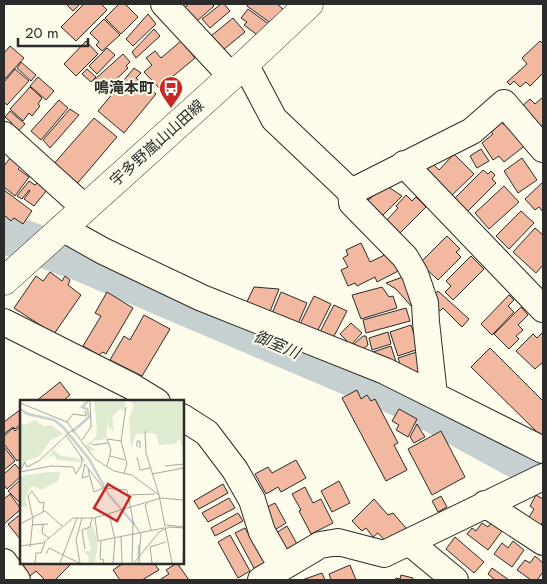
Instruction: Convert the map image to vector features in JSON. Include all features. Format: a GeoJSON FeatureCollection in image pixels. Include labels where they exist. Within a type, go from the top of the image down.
{"type":"FeatureCollection","features":[{"type":"Feature","properties":{"kind":"main road","name":"宇多野嵐山山田線"},"geometry":{"type":"LineString","coordinates":[[4,282],[29,257],[309,4]]}},
{"type":"Feature","properties":{"kind":"street"},"geometry":{"type":"LineString","coordinates":[[164,4],[238,70],[274,119],[352,192],[352,203],[405,257],[415,274],[425,303],[434,395]]}},
{"type":"Feature","properties":{"kind":"street"},"geometry":{"type":"LineString","coordinates":[[352,192],[472,131],[504,103],[543,149]]}},
{"type":"Feature","properties":{"kind":"street"},"geometry":{"type":"LineString","coordinates":[[4,135],[85,208]]}},
{"type":"Feature","properties":{"kind":"street"},"geometry":{"type":"LineString","coordinates":[[404,164],[543,308]]}},
{"type":"Feature","properties":{"kind":"street"},"geometry":{"type":"LineString","coordinates":[[60,231],[202,298],[385,371],[543,450]]}},
{"type":"Feature","properties":{"kind":"street"},"geometry":{"type":"LineString","coordinates":[[4,322],[131,386],[154,400]]}},
{"type":"Feature","properties":{"kind":"street"},"geometry":{"type":"LineString","coordinates":[[184,418],[207,433],[235,470],[252,500],[273,575],[320,545],[338,542],[384,554],[538,479]]}},
{"type":"Feature","properties":{"kind":"street"},"geometry":{"type":"LineString","coordinates":[[484,504],[543,542]]}},
{"type":"Feature","properties":{"kind":"street"},"geometry":{"type":"LineString","coordinates":[[409,542],[455,580]]}},
{"type":"Feature","properties":{"kind":"street"},"geometry":{"type":"LineString","coordinates":[[4,562],[17,580]]}},
{"type":"Feature","properties":{"kind":"building"},"geometry":{"type":"Polygon","coordinates":[[[66,4],[80,4],[73,11],[66,4]]]}},
{"type":"Feature","properties":{"kind":"building"},"geometry":{"type":"Polygon","coordinates":[[[84,4],[101,4],[107,10],[76,41],[61,27],[84,4]]]}},
{"type":"Feature","properties":{"kind":"building"},"geometry":{"type":"Polygon","coordinates":[[[119,4],[125,4],[138,17],[121,34],[105,18],[119,4]]]}},
{"type":"Feature","properties":{"kind":"building"},"geometry":{"type":"Polygon","coordinates":[[[189,4],[212,4],[214,6],[197,21],[185,7],[189,4]]]}},
{"type":"Feature","properties":{"kind":"building"},"geometry":{"type":"Polygon","coordinates":[[[221,4],[224,4],[230,11],[210,28],[202,19],[221,4]]]}},
{"type":"Feature","properties":{"kind":"building"},"geometry":{"type":"Polygon","coordinates":[[[248,4],[277,4],[283,9],[272,24],[247,6],[248,4]]]}},
{"type":"Feature","properties":{"kind":"building"},"geometry":{"type":"Polygon","coordinates":[[[248,9],[270,25],[260,37],[244,25],[247,22],[241,18],[248,9]]]}},
{"type":"Feature","properties":{"kind":"building"},"geometry":{"type":"Polygon","coordinates":[[[148,14],[156,24],[133,46],[126,39],[148,14]]]}},
{"type":"Feature","properties":{"kind":"building"},"geometry":{"type":"Polygon","coordinates":[[[233,18],[245,32],[223,50],[211,36],[233,18]]]}},
{"type":"Feature","properties":{"kind":"building"},"geometry":{"type":"Polygon","coordinates":[[[104,19],[120,35],[102,51],[96,45],[99,42],[90,33],[104,19]]]}},
{"type":"Feature","properties":{"kind":"building"},"geometry":{"type":"Polygon","coordinates":[[[154,29],[160,36],[136,58],[132,52],[154,29]]]}},
{"type":"Feature","properties":{"kind":"building"},"geometry":{"type":"Polygon","coordinates":[[[86,41],[98,54],[76,76],[64,64],[86,41]]]}},
{"type":"Feature","properties":{"kind":"building"},"geometry":{"type":"Polygon","coordinates":[[[181,41],[195,58],[159,88],[144,72],[152,65],[146,58],[155,51],[161,58],[181,41]]]}},
{"type":"Feature","properties":{"kind":"building"},"geometry":{"type":"Polygon","coordinates":[[[540,41],[543,44],[543,73],[530,86],[526,82],[520,87],[514,81],[510,85],[507,82],[527,64],[522,58],[540,41]]]}},
{"type":"Feature","properties":{"kind":"building"},"geometry":{"type":"Polygon","coordinates":[[[10,46],[24,58],[4,80],[4,53],[10,46]]]}},
{"type":"Feature","properties":{"kind":"building"},"geometry":{"type":"Polygon","coordinates":[[[107,48],[115,55],[97,74],[89,66],[107,48]]]}},
{"type":"Feature","properties":{"kind":"building"},"geometry":{"type":"Polygon","coordinates":[[[123,54],[130,62],[126,66],[128,68],[103,92],[93,81],[123,54]]]}},
{"type":"Feature","properties":{"kind":"building"},"geometry":{"type":"Polygon","coordinates":[[[21,62],[36,75],[31,81],[17,68],[21,62]]]}},
{"type":"Feature","properties":{"kind":"building"},"geometry":{"type":"Polygon","coordinates":[[[134,68],[141,73],[136,78],[156,94],[124,133],[98,111],[134,68]]]}},
{"type":"Feature","properties":{"kind":"building"},"geometry":{"type":"Polygon","coordinates":[[[15,69],[29,81],[7,105],[4,102],[4,82],[15,69]]]}},
{"type":"Feature","properties":{"kind":"building"},"geometry":{"type":"Polygon","coordinates":[[[87,69],[96,77],[91,82],[82,74],[87,69]]]}},
{"type":"Feature","properties":{"kind":"building"},"geometry":{"type":"Polygon","coordinates":[[[38,77],[54,91],[46,100],[30,86],[38,77]]]}},
{"type":"Feature","properties":{"kind":"building"},"geometry":{"type":"Polygon","coordinates":[[[30,87],[42,98],[38,104],[40,106],[32,116],[29,113],[23,121],[10,109],[30,87]]]}},
{"type":"Feature","properties":{"kind":"building"},"geometry":{"type":"Polygon","coordinates":[[[543,97],[543,129],[541,131],[519,109],[530,99],[535,104],[543,97]]]}},
{"type":"Feature","properties":{"kind":"building"},"geometry":{"type":"Polygon","coordinates":[[[59,100],[68,108],[41,140],[31,131],[59,100]]]}},
{"type":"Feature","properties":{"kind":"building"},"geometry":{"type":"Polygon","coordinates":[[[70,109],[79,115],[50,148],[43,140],[70,109]]]}},
{"type":"Feature","properties":{"kind":"building"},"geometry":{"type":"Polygon","coordinates":[[[10,111],[25,124],[13,137],[6,130],[12,123],[5,117],[10,111]]]}},
{"type":"Feature","properties":{"kind":"building"},"geometry":{"type":"Polygon","coordinates":[[[94,118],[117,137],[76,185],[52,166],[94,118]]]}},
{"type":"Feature","properties":{"kind":"building"},"geometry":{"type":"Polygon","coordinates":[[[500,119],[504,125],[508,121],[527,144],[504,162],[499,156],[493,160],[482,143],[493,134],[489,129],[500,119]]]}},
{"type":"Feature","properties":{"kind":"building"},"geometry":{"type":"Polygon","coordinates":[[[481,149],[489,161],[477,168],[470,156],[481,149]]]}},
{"type":"Feature","properties":{"kind":"building"},"geometry":{"type":"Polygon","coordinates":[[[454,154],[474,174],[450,197],[425,171],[432,163],[439,170],[454,154]]]}},
{"type":"Feature","properties":{"kind":"building"},"geometry":{"type":"Polygon","coordinates":[[[10,158],[21,166],[18,169],[29,177],[15,196],[4,187],[4,166],[10,158]]]}},
{"type":"Feature","properties":{"kind":"building"},"geometry":{"type":"Polygon","coordinates":[[[522,158],[537,180],[518,193],[504,171],[522,158]]]}},
{"type":"Feature","properties":{"kind":"building"},"geometry":{"type":"Polygon","coordinates":[[[483,170],[488,174],[491,171],[495,175],[492,179],[496,183],[466,213],[453,200],[483,170]]]}},
{"type":"Feature","properties":{"kind":"building"},"geometry":{"type":"Polygon","coordinates":[[[29,181],[35,185],[37,183],[47,190],[34,206],[24,199],[29,190],[22,199],[17,196],[29,181]]]}},
{"type":"Feature","properties":{"kind":"building"},"geometry":{"type":"Polygon","coordinates":[[[543,182],[543,212],[539,207],[535,210],[525,199],[543,182]]]}},
{"type":"Feature","properties":{"kind":"building"},"geometry":{"type":"Polygon","coordinates":[[[387,186],[402,196],[378,220],[362,204],[371,198],[372,192],[387,186]]]}},
{"type":"Feature","properties":{"kind":"building"},"geometry":{"type":"Polygon","coordinates":[[[504,186],[519,202],[489,229],[475,213],[504,186]]]}},
{"type":"Feature","properties":{"kind":"building"},"geometry":{"type":"Polygon","coordinates":[[[4,190],[32,211],[23,224],[14,218],[11,221],[4,215],[4,190]]]}},
{"type":"Feature","properties":{"kind":"building"},"geometry":{"type":"Polygon","coordinates":[[[406,195],[412,201],[416,197],[426,207],[399,234],[386,221],[398,208],[396,206],[406,195]]]}},
{"type":"Feature","properties":{"kind":"building"},"geometry":{"type":"Polygon","coordinates":[[[521,211],[534,223],[509,249],[496,236],[521,211]]]}},
{"type":"Feature","properties":{"kind":"building"},"geometry":{"type":"Polygon","coordinates":[[[535,228],[543,235],[543,265],[536,273],[513,252],[535,228]]]}},
{"type":"Feature","properties":{"kind":"building"},"geometry":{"type":"Polygon","coordinates":[[[447,236],[460,249],[456,252],[461,257],[438,280],[420,263],[447,236]]]}},
{"type":"Feature","properties":{"kind":"building"},"geometry":{"type":"Polygon","coordinates":[[[361,243],[370,262],[393,251],[402,269],[377,282],[375,277],[357,286],[355,283],[348,286],[341,270],[348,267],[343,258],[348,255],[346,250],[361,243]]]}},
{"type":"Feature","properties":{"kind":"building"},"geometry":{"type":"Polygon","coordinates":[[[471,256],[484,269],[453,300],[445,292],[451,286],[446,281],[471,256]]]}},
{"type":"Feature","properties":{"kind":"building"},"geometry":{"type":"Polygon","coordinates":[[[50,272],[62,281],[65,276],[70,280],[68,285],[81,295],[54,334],[14,308],[36,276],[43,281],[50,272]]]}},
{"type":"Feature","properties":{"kind":"building"},"geometry":{"type":"Polygon","coordinates":[[[411,274],[420,304],[411,306],[396,289],[386,283],[411,274]]]}},
{"type":"Feature","properties":{"kind":"building"},"geometry":{"type":"Polygon","coordinates":[[[254,287],[279,289],[269,314],[244,308],[254,287]]]}},
{"type":"Feature","properties":{"kind":"building"},"geometry":{"type":"Polygon","coordinates":[[[382,287],[389,297],[393,296],[397,308],[361,319],[352,295],[382,287]]]}},
{"type":"Feature","properties":{"kind":"building"},"geometry":{"type":"Polygon","coordinates":[[[438,291],[469,319],[462,327],[443,308],[440,311],[429,301],[438,291]]]}},
{"type":"Feature","properties":{"kind":"building"},"geometry":{"type":"Polygon","coordinates":[[[107,292],[133,308],[106,354],[103,352],[99,355],[83,346],[101,316],[95,313],[107,292]]]}},
{"type":"Feature","properties":{"kind":"building"},"geometry":{"type":"Polygon","coordinates":[[[281,292],[307,303],[297,326],[271,316],[281,292]]]}},
{"type":"Feature","properties":{"kind":"building"},"geometry":{"type":"Polygon","coordinates":[[[509,295],[514,300],[508,306],[514,312],[492,335],[481,324],[509,295]]]}},
{"type":"Feature","properties":{"kind":"building"},"geometry":{"type":"Polygon","coordinates":[[[314,296],[331,304],[315,336],[298,328],[314,296]]]}},
{"type":"Feature","properties":{"kind":"building"},"geometry":{"type":"Polygon","coordinates":[[[334,305],[347,311],[332,340],[319,334],[334,305]]]}},
{"type":"Feature","properties":{"kind":"building"},"geometry":{"type":"Polygon","coordinates":[[[521,307],[528,315],[518,325],[523,330],[516,336],[519,339],[509,349],[494,334],[521,307]]]}},
{"type":"Feature","properties":{"kind":"building"},"geometry":{"type":"Polygon","coordinates":[[[406,308],[410,321],[366,333],[363,320],[406,308]]]}},
{"type":"Feature","properties":{"kind":"building"},"geometry":{"type":"Polygon","coordinates":[[[144,315],[170,329],[142,376],[110,360],[124,336],[130,340],[144,315]]]}},
{"type":"Feature","properties":{"kind":"building"},"geometry":{"type":"Polygon","coordinates":[[[351,323],[362,333],[351,345],[340,334],[351,323]]]}},
{"type":"Feature","properties":{"kind":"building"},"geometry":{"type":"Polygon","coordinates":[[[411,325],[419,349],[398,356],[390,332],[411,325]]]}},
{"type":"Feature","properties":{"kind":"building"},"geometry":{"type":"Polygon","coordinates":[[[388,332],[391,344],[372,350],[369,338],[388,332]]]}},
{"type":"Feature","properties":{"kind":"building"},"geometry":{"type":"Polygon","coordinates":[[[543,332],[543,362],[535,369],[516,351],[533,334],[537,338],[543,332]]]}},
{"type":"Feature","properties":{"kind":"building"},"geometry":{"type":"Polygon","coordinates":[[[363,336],[366,336],[368,345],[362,350],[353,345],[363,336]]]}},
{"type":"Feature","properties":{"kind":"building"},"geometry":{"type":"Polygon","coordinates":[[[391,346],[397,365],[376,363],[373,352],[391,346]]]}},
{"type":"Feature","properties":{"kind":"building"},"geometry":{"type":"Polygon","coordinates":[[[490,348],[543,401],[543,434],[541,436],[471,367],[490,348]]]}},
{"type":"Feature","properties":{"kind":"building"},"geometry":{"type":"Polygon","coordinates":[[[420,351],[420,382],[404,377],[398,358],[420,351]]]}},
{"type":"Feature","properties":{"kind":"building"},"geometry":{"type":"Polygon","coordinates":[[[60,382],[70,395],[64,400],[38,400],[60,382]]]}},
{"type":"Feature","properties":{"kind":"building"},"geometry":{"type":"Polygon","coordinates":[[[357,390],[361,399],[367,395],[371,401],[375,399],[398,443],[394,445],[407,470],[386,481],[342,398],[357,390]]]}},
{"type":"Feature","properties":{"kind":"building"},"geometry":{"type":"Polygon","coordinates":[[[399,409],[417,419],[408,437],[396,430],[399,425],[392,421],[399,409]]]}},
{"type":"Feature","properties":{"kind":"building"},"geometry":{"type":"Polygon","coordinates":[[[20,410],[20,425],[15,429],[13,427],[4,434],[4,422],[20,410]]]}},
{"type":"Feature","properties":{"kind":"building"},"geometry":{"type":"Polygon","coordinates":[[[417,424],[425,437],[414,443],[410,437],[417,424]]]}},
{"type":"Feature","properties":{"kind":"building"},"geometry":{"type":"Polygon","coordinates":[[[20,427],[20,459],[17,461],[4,444],[4,436],[13,428],[15,431],[20,427]]]}},
{"type":"Feature","properties":{"kind":"building"},"geometry":{"type":"Polygon","coordinates":[[[441,431],[465,477],[432,495],[408,449],[441,431]]]}},
{"type":"Feature","properties":{"kind":"building"},"geometry":{"type":"Polygon","coordinates":[[[4,447],[15,461],[4,470],[4,447]]]}},
{"type":"Feature","properties":{"kind":"building"},"geometry":{"type":"Polygon","coordinates":[[[296,460],[306,478],[281,492],[278,487],[266,494],[255,474],[268,467],[272,473],[296,460]]]}},
{"type":"Feature","properties":{"kind":"building"},"geometry":{"type":"Polygon","coordinates":[[[15,464],[20,470],[20,477],[7,489],[4,485],[4,474],[15,464]]]}},
{"type":"Feature","properties":{"kind":"building"},"geometry":{"type":"Polygon","coordinates":[[[20,480],[20,503],[8,491],[20,480]]]}},
{"type":"Feature","properties":{"kind":"building"},"geometry":{"type":"Polygon","coordinates":[[[339,481],[350,503],[332,512],[321,491],[339,481]]]}},
{"type":"Feature","properties":{"kind":"building"},"geometry":{"type":"Polygon","coordinates":[[[223,484],[228,493],[199,509],[194,501],[223,484]]]}},
{"type":"Feature","properties":{"kind":"building"},"geometry":{"type":"Polygon","coordinates":[[[305,487],[313,503],[321,499],[333,523],[311,534],[292,494],[305,487]]]}},
{"type":"Feature","properties":{"kind":"building"},"geometry":{"type":"Polygon","coordinates":[[[10,494],[20,510],[4,524],[4,499],[10,494]]]}},
{"type":"Feature","properties":{"kind":"building"},"geometry":{"type":"Polygon","coordinates":[[[536,495],[543,499],[543,521],[540,527],[528,519],[534,509],[530,506],[536,495]]]}},
{"type":"Feature","properties":{"kind":"building"},"geometry":{"type":"Polygon","coordinates":[[[441,496],[447,507],[438,512],[432,501],[441,496]]]}},
{"type":"Feature","properties":{"kind":"building"},"geometry":{"type":"Polygon","coordinates":[[[229,498],[235,508],[208,522],[202,513],[229,498]]]}},
{"type":"Feature","properties":{"kind":"building"},"geometry":{"type":"Polygon","coordinates":[[[374,499],[388,515],[393,513],[406,528],[388,544],[378,533],[373,537],[366,528],[362,531],[352,521],[374,499]]]}},
{"type":"Feature","properties":{"kind":"building"},"geometry":{"type":"Polygon","coordinates":[[[275,503],[286,523],[273,531],[265,508],[275,503]]]}},
{"type":"Feature","properties":{"kind":"building"},"geometry":{"type":"Polygon","coordinates":[[[238,513],[243,521],[215,536],[211,528],[238,513]]]}},
{"type":"Feature","properties":{"kind":"building"},"geometry":{"type":"Polygon","coordinates":[[[20,515],[20,539],[8,524],[20,515]]]}},
{"type":"Feature","properties":{"kind":"building"},"geometry":{"type":"Polygon","coordinates":[[[482,523],[488,527],[491,523],[502,531],[488,550],[467,534],[472,528],[476,531],[482,523]]]}},
{"type":"Feature","properties":{"kind":"building"},"geometry":{"type":"Polygon","coordinates":[[[287,526],[297,544],[286,551],[276,533],[287,526]]]}},
{"type":"Feature","properties":{"kind":"building"},"geometry":{"type":"Polygon","coordinates":[[[245,528],[265,564],[255,570],[235,533],[245,528]]]}},
{"type":"Feature","properties":{"kind":"building"},"geometry":{"type":"Polygon","coordinates":[[[230,535],[250,571],[238,578],[218,542],[230,535]]]}},
{"type":"Feature","properties":{"kind":"building"},"geometry":{"type":"Polygon","coordinates":[[[455,537],[484,562],[474,573],[446,549],[455,537]]]}},
{"type":"Feature","properties":{"kind":"building"},"geometry":{"type":"Polygon","coordinates":[[[513,541],[524,550],[512,567],[494,554],[502,543],[508,548],[513,541]]]}},
{"type":"Feature","properties":{"kind":"building"},"geometry":{"type":"Polygon","coordinates":[[[535,556],[543,563],[543,572],[537,580],[531,580],[517,570],[525,560],[530,563],[535,556]]]}},
{"type":"Feature","properties":{"kind":"building"},"geometry":{"type":"Polygon","coordinates":[[[20,561],[20,564],[71,564],[55,580],[45,580],[36,571],[25,580],[15,565],[20,561]]]}},
{"type":"Feature","properties":{"kind":"building"},"geometry":{"type":"Polygon","coordinates":[[[122,564],[155,564],[159,570],[142,580],[120,580],[113,570],[122,564]]]}},
{"type":"Feature","properties":{"kind":"building"},"geometry":{"type":"Polygon","coordinates":[[[178,564],[189,580],[162,580],[169,574],[166,570],[178,564]]]}},
{"type":"Feature","properties":{"kind":"building"},"geometry":{"type":"Polygon","coordinates":[[[350,565],[356,580],[331,580],[329,574],[350,565]]]}},
{"type":"Feature","properties":{"kind":"building"},"geometry":{"type":"Polygon","coordinates":[[[492,568],[509,580],[493,580],[488,574],[492,568]]]}},
{"type":"Feature","properties":{"kind":"building"},"geometry":{"type":"Polygon","coordinates":[[[322,573],[325,580],[302,580],[322,573]]]}},
{"type":"Feature","properties":{"kind":"building"},"geometry":{"type":"Polygon","coordinates":[[[401,575],[413,578],[413,580],[395,580],[396,578],[400,579],[401,575]]]}},
{"type":"Feature","properties":{"kind":"waterway","name":"御室川"},"geometry":{"type":"LineString","coordinates":[[4,233],[81,261],[418,404],[543,472]]}},
{"type":"Feature","properties":{"kind":"place","name":"鳴滝本町"},"geometry":{"type":"Point","coordinates":[171,109]}}]}
